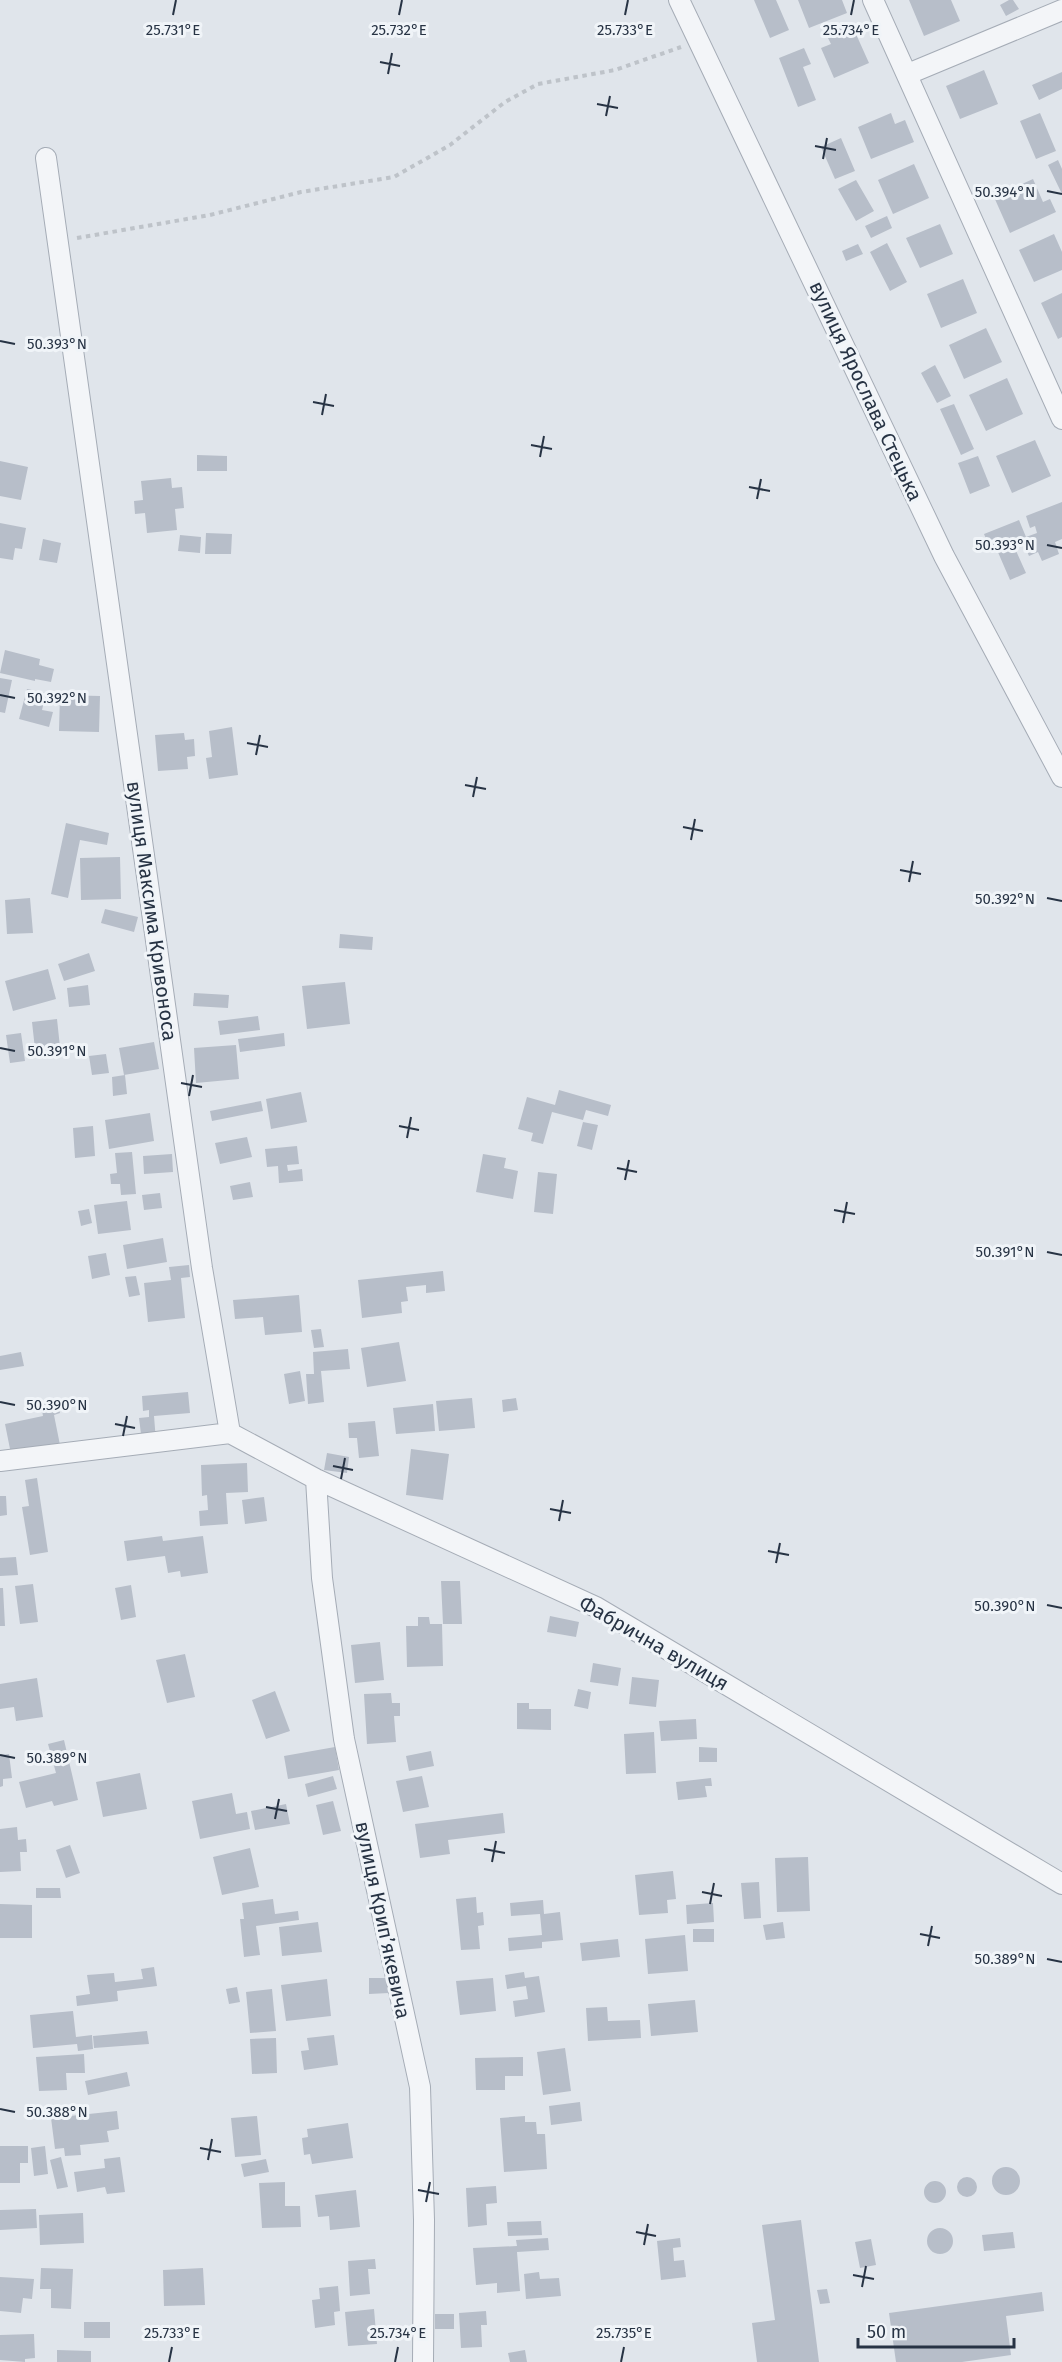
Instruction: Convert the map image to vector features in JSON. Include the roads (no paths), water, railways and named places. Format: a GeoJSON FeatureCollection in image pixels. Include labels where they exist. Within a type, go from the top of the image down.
{"type":"FeatureCollection","features":[{"type":"Feature","properties":{"kind":"street","name":"вулиця Ярослава Стецька"},"geometry":{"type":"LineString","coordinates":[[679,0],[944,556],[1062,777]]}},
{"type":"Feature","properties":{"kind":"street"},"geometry":{"type":"LineString","coordinates":[[873,0],[1062,419]]}},
{"type":"Feature","properties":{"kind":"street"},"geometry":{"type":"LineString","coordinates":[[908,74],[1062,10]]}},
{"type":"Feature","properties":{"kind":"street","name":"вулиця Максима Кривоноса"},"geometry":{"type":"LineString","coordinates":[[46,158],[202,1268],[230,1433]]}},
{"type":"Feature","properties":{"kind":"street"},"geometry":{"type":"LineString","coordinates":[[0,1461],[230,1433]]}},
{"type":"Feature","properties":{"kind":"street","name":"Фабрична вулиця"},"geometry":{"type":"LineString","coordinates":[[230,1433],[316,1479],[596,1607],[1062,1884]]}},
{"type":"Feature","properties":{"kind":"street","name":"вулиця Крипʼякевича"},"geometry":{"type":"LineString","coordinates":[[316,1479],[322,1578],[344,1739],[420,2087],[424,2220],[423,2362]]}}]}
